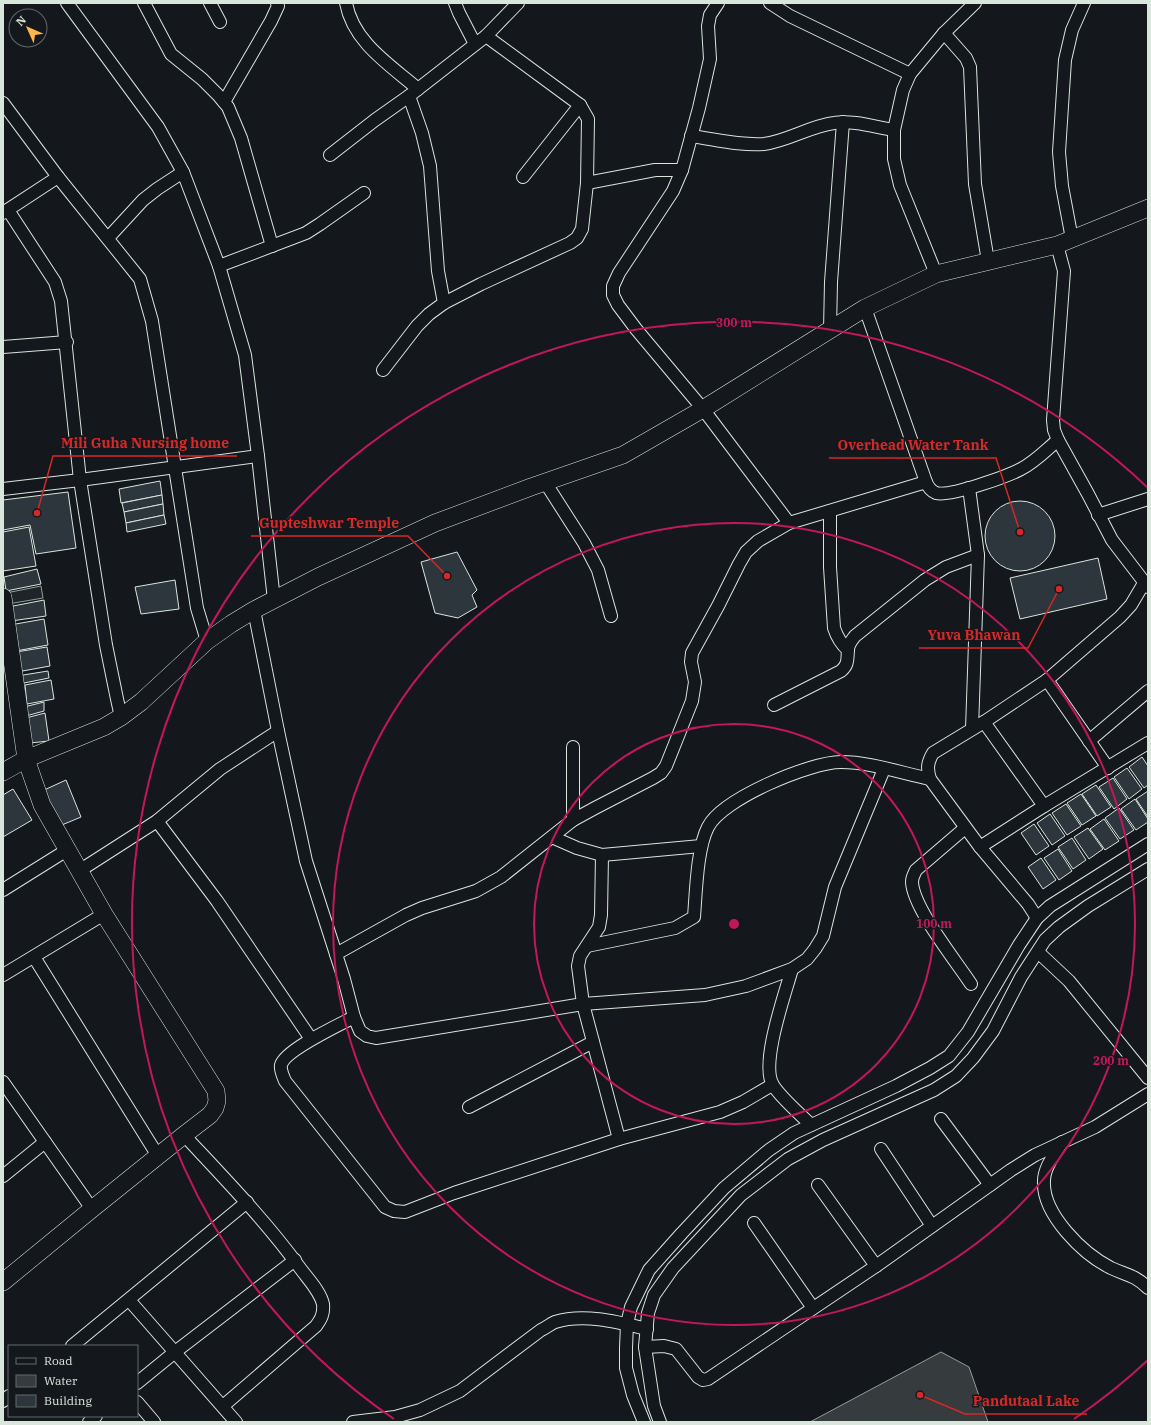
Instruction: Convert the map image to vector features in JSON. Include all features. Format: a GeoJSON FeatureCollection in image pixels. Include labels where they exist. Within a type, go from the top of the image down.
{"type":"FeatureCollection","features":[{"type":"Feature","properties":{"kind":"street"},"geometry":{"type":"LineString","coordinates":[[66,3],[158,127],[183,172],[219,266],[245,355],[274,600]]}},
{"type":"Feature","properties":{"kind":"street"},"geometry":{"type":"LineString","coordinates":[[144,3],[171,54],[202,79],[228,107],[241,138],[272,246]]}},
{"type":"Feature","properties":{"kind":"street"},"geometry":{"type":"LineString","coordinates":[[210,3],[220,22]]}},
{"type":"Feature","properties":{"kind":"street"},"geometry":{"type":"LineString","coordinates":[[224,102],[271,22],[278,6],[277,3]]}},
{"type":"Feature","properties":{"kind":"street"},"geometry":{"type":"LineString","coordinates":[[346,3],[348,13],[364,41],[414,92],[430,166],[438,271],[444,303]]}},
{"type":"Feature","properties":{"kind":"street"},"geometry":{"type":"LineString","coordinates":[[455,3],[475,44]]}},
{"type":"Feature","properties":{"kind":"street"},"geometry":{"type":"LineString","coordinates":[[330,155],[486,36],[518,3]]}},
{"type":"Feature","properties":{"kind":"street"},"geometry":{"type":"LineString","coordinates":[[718,3],[710,15],[708,26],[710,59],[682,170],[673,191],[619,273],[613,286],[614,295],[618,305],[636,329],[703,409],[789,523]]}},
{"type":"Feature","properties":{"kind":"street"},"geometry":{"type":"LineString","coordinates":[[770,3],[790,16],[910,74]]}},
{"type":"Feature","properties":{"kind":"street"},"geometry":{"type":"LineString","coordinates":[[936,274],[900,185],[894,158],[894,130],[903,90],[910,74],[944,33],[975,3]]}},
{"type":"Feature","properties":{"kind":"street"},"geometry":{"type":"LineString","coordinates":[[1037,918],[1028,904],[965,828],[930,779],[928,761],[933,753],[984,722],[1047,680],[1120,618],[1132,605],[1146,585],[1112,540],[1054,430],[1053,420],[1065,242],[1059,152],[1065,60],[1072,30],[1084,3]]}},
{"type":"Feature","properties":{"kind":"street"},"geometry":{"type":"LineString","coordinates":[[944,33],[966,58],[970,67],[975,184],[988,261]]}},
{"type":"Feature","properties":{"kind":"street"},"geometry":{"type":"LineString","coordinates":[[383,370],[417,326],[429,314],[444,303],[481,284],[570,243],[578,238],[582,230],[587,183],[588,119],[580,105],[486,36]]}},
{"type":"Feature","properties":{"kind":"street"},"geometry":{"type":"LineString","coordinates":[[3,102],[58,177],[140,279],[152,321],[197,608],[207,641]]}},
{"type":"Feature","properties":{"kind":"street"},"geometry":{"type":"LineString","coordinates":[[523,177],[580,105]]}},
{"type":"Feature","properties":{"kind":"street"},"geometry":{"type":"LineString","coordinates":[[691,136],[741,143],[764,144],[795,136],[819,126],[843,122],[894,130]]}},
{"type":"Feature","properties":{"kind":"street"},"geometry":{"type":"LineString","coordinates":[[830,330],[831,274],[843,122]]}},
{"type":"Feature","properties":{"kind":"street"},"geometry":{"type":"LineString","coordinates":[[587,183],[655,170],[682,170]]}},
{"type":"Feature","properties":{"kind":"street"},"geometry":{"type":"LineString","coordinates":[[108,238],[143,200],[183,172]]}},
{"type":"Feature","properties":{"kind":"street"},"geometry":{"type":"LineString","coordinates":[[58,177],[6,211],[55,282],[62,301],[80,480],[106,646],[121,717]]}},
{"type":"Feature","properties":{"kind":"street"},"geometry":{"type":"LineString","coordinates":[[219,266],[306,233],[364,193]]}},
{"type":"Feature","properties":{"kind":"street"},"geometry":{"type":"LineString","coordinates":[[3,772],[26,759],[104,727],[121,717],[141,702],[207,641],[230,624],[318,577],[435,523],[623,455],[703,409],[865,308],[936,274],[1065,242],[1148,208]]}},
{"type":"Feature","properties":{"kind":"street"},"geometry":{"type":"LineString","coordinates":[[865,308],[926,482],[930,489],[934,492],[942,494],[969,488],[1005,477],[1023,468],[1058,440]]}},
{"type":"Feature","properties":{"kind":"street"},"geometry":{"type":"LineString","coordinates":[[3,347],[66,342]]}},
{"type":"Feature","properties":{"kind":"street"},"geometry":{"type":"LineString","coordinates":[[3,489],[176,468],[258,456]]}},
{"type":"Feature","properties":{"kind":"street"},"geometry":{"type":"LineString","coordinates":[[545,482],[584,542],[598,570],[611,616]]}},
{"type":"Feature","properties":{"kind":"street"},"geometry":{"type":"LineString","coordinates":[[336,954],[406,915],[422,908],[476,891],[501,877],[573,820],[661,773],[666,766],[692,701],[695,682],[691,662],[692,653],[746,552],[758,541],[789,523],[830,512],[926,482]]}},
{"type":"Feature","properties":{"kind":"street"},"geometry":{"type":"LineString","coordinates":[[969,488],[978,555],[972,729]]}},
{"type":"Feature","properties":{"kind":"street"},"geometry":{"type":"LineString","coordinates":[[1098,515],[1148,499]]}},
{"type":"Feature","properties":{"kind":"street"},"geometry":{"type":"LineString","coordinates":[[830,512],[830,567],[834,628],[836,637],[848,650]]}},
{"type":"Feature","properties":{"kind":"street"},"geometry":{"type":"LineString","coordinates":[[774,706],[841,671],[846,667],[848,662],[848,650],[850,643],[855,636],[925,580],[946,567],[978,555]]}},
{"type":"Feature","properties":{"kind":"street"},"geometry":{"type":"LineString","coordinates":[[3,597],[26,759],[42,805],[104,914],[216,1091],[217,1101],[210,1116],[184,1135],[3,1282]]}},
{"type":"Feature","properties":{"kind":"street"},"geometry":{"type":"LineString","coordinates":[[254,610],[306,861],[336,954],[354,1017],[360,1031],[367,1036],[376,1038],[583,1004],[705,995],[746,986],[792,969],[806,959],[815,949],[822,936],[835,887],[884,769]]}},
{"type":"Feature","properties":{"kind":"street"},"geometry":{"type":"LineString","coordinates":[[1047,680],[1108,768]]}},
{"type":"Feature","properties":{"kind":"street"},"geometry":{"type":"LineString","coordinates":[[1090,741],[1148,691]]}},
{"type":"Feature","properties":{"kind":"street"},"geometry":{"type":"LineString","coordinates":[[984,722],[1044,806]]}},
{"type":"Feature","properties":{"kind":"street"},"geometry":{"type":"LineString","coordinates":[[79,871],[157,821],[220,769],[278,731]]}},
{"type":"Feature","properties":{"kind":"street"},"geometry":{"type":"LineString","coordinates":[[980,847],[1148,743]]}},
{"type":"Feature","properties":{"kind":"street"},"geometry":{"type":"LineString","coordinates":[[573,820],[574,747]]}},
{"type":"Feature","properties":{"kind":"street"},"geometry":{"type":"LineString","coordinates":[[586,946],[676,928],[694,917],[701,846],[708,827],[723,809],[743,796],[796,772],[821,764],[840,762],[858,764],[930,779]]}},
{"type":"Feature","properties":{"kind":"street"},"geometry":{"type":"LineString","coordinates":[[157,821],[217,901],[311,1039]]}},
{"type":"Feature","properties":{"kind":"street"},"geometry":{"type":"LineString","coordinates":[[965,828],[916,870],[912,882],[921,909],[971,984]]}},
{"type":"Feature","properties":{"kind":"street"},"geometry":{"type":"LineString","coordinates":[[552,837],[577,848],[602,855],[701,846]]}},
{"type":"Feature","properties":{"kind":"street"},"geometry":{"type":"LineString","coordinates":[[644,1422],[633,1395],[626,1368],[627,1324],[631,1307],[649,1270],[724,1188],[769,1150],[794,1133],[896,1086],[930,1068],[948,1056],[968,1032],[1019,945],[1037,918],[1050,906],[1148,844]]}},
{"type":"Feature","properties":{"kind":"street"},"geometry":{"type":"LineString","coordinates":[[3,890],[67,850]]}},
{"type":"Feature","properties":{"kind":"street"},"geometry":{"type":"LineString","coordinates":[[602,855],[601,915],[599,927],[580,956],[578,966],[583,1004],[619,1139]]}},
{"type":"Feature","properties":{"kind":"street"},"geometry":{"type":"LineString","coordinates":[[660,1422],[654,1406],[645,1347],[646,1329],[648,1312],[654,1295],[673,1268],[741,1194],[795,1155],[823,1140],[934,1090],[956,1076],[973,1058],[993,1031],[1021,978],[1045,940],[1059,926],[1088,906],[1148,869]]}},
{"type":"Feature","properties":{"kind":"street"},"geometry":{"type":"LineString","coordinates":[[3,975],[104,914]]}},
{"type":"Feature","properties":{"kind":"street"},"geometry":{"type":"LineString","coordinates":[[1038,952],[1069,981],[1148,1078]]}},
{"type":"Feature","properties":{"kind":"street"},"geometry":{"type":"LineString","coordinates":[[34,957],[158,1156]]}},
{"type":"Feature","properties":{"kind":"street"},"geometry":{"type":"LineString","coordinates":[[792,969],[771,1046],[768,1067],[769,1076],[772,1085],[811,1125]]}},
{"type":"Feature","properties":{"kind":"street"},"geometry":{"type":"LineString","coordinates":[[354,1017],[311,1039],[285,1059],[281,1065],[282,1073],[285,1081],[385,1207],[394,1211],[405,1212],[454,1193],[619,1139],[720,1112],[743,1102],[772,1085]]}},
{"type":"Feature","properties":{"kind":"street"},"geometry":{"type":"LineString","coordinates":[[469,1107],[593,1042]]}},
{"type":"Feature","properties":{"kind":"street"},"geometry":{"type":"LineString","coordinates":[[3,1082],[92,1209]]}},
{"type":"Feature","properties":{"kind":"street"},"geometry":{"type":"LineString","coordinates":[[645,1347],[664,1346],[676,1350],[698,1377],[703,1380],[708,1379],[876,1266],[1035,1155],[1095,1127],[1147,1098]]}},
{"type":"Feature","properties":{"kind":"street"},"geometry":{"type":"LineString","coordinates":[[941,1120],[990,1185]]}},
{"type":"Feature","properties":{"kind":"street"},"geometry":{"type":"LineString","coordinates":[[184,1135],[247,1202],[295,1260],[315,1288],[322,1303],[323,1316],[316,1326],[222,1406]]}},
{"type":"Feature","properties":{"kind":"street"},"geometry":{"type":"LineString","coordinates":[[3,1176],[45,1142]]}},
{"type":"Feature","properties":{"kind":"street"},"geometry":{"type":"LineString","coordinates":[[1062,1142],[1049,1164],[1044,1180],[1046,1197],[1057,1219],[1070,1236],[1086,1252],[1110,1267],[1134,1277],[1148,1288]]}},
{"type":"Feature","properties":{"kind":"street"},"geometry":{"type":"LineString","coordinates":[[881,1149],[932,1226]]}},
{"type":"Feature","properties":{"kind":"street"},"geometry":{"type":"LineString","coordinates":[[818,1185],[876,1266]]}},
{"type":"Feature","properties":{"kind":"street"},"geometry":{"type":"LineString","coordinates":[[73,1345],[247,1202]]}},
{"type":"Feature","properties":{"kind":"street"},"geometry":{"type":"LineString","coordinates":[[754,1223],[813,1308]]}},
{"type":"Feature","properties":{"kind":"street"},"geometry":{"type":"LineString","coordinates":[[138,1382],[295,1260]]}},
{"type":"Feature","properties":{"kind":"street"},"geometry":{"type":"LineString","coordinates":[[129,1300],[236,1422]]}},
{"type":"Feature","properties":{"kind":"street"},"geometry":{"type":"LineString","coordinates":[[353,1422],[395,1417],[420,1410],[460,1391],[541,1330],[554,1323],[572,1319],[596,1319],[646,1329]]}},
{"type":"Feature","properties":{"kind":"street"},"geometry":{"type":"LineString","coordinates":[[138,1403],[154,1422]]}},
{"type":"Feature","properties":{"kind":"shaded area"},"geometry":{"type":"Polygon","coordinates":[[[41,586],[43,598],[8,604],[6,593],[41,586]]]}},
{"type":"Feature","properties":{"kind":"water"},"geometry":{"type":"Polygon","coordinates":[[[941,1352],[969,1367],[988,1422],[810,1422],[941,1352]]]}},
{"type":"Feature","properties":{"kind":"building"},"geometry":{"type":"Polygon","coordinates":[[[160,481],[162,495],[121,503],[119,489],[160,481]]]}},
{"type":"Feature","properties":{"kind":"building"},"geometry":{"type":"Polygon","coordinates":[[[68,492],[76,548],[36,554],[30,525],[3,530],[3,500],[68,492]]]}},
{"type":"Feature","properties":{"kind":"building"},"geometry":{"type":"Polygon","coordinates":[[[162,495],[163,504],[124,512],[122,503],[162,495]]]}},
{"type":"Feature","properties":{"kind":"building"},"geometry":{"type":"Polygon","coordinates":[[[1020,501],[1033,504],[1045,511],[1052,523],[1055,536],[1052,549],[1045,561],[1033,568],[1020,571],[1007,568],[995,561],[988,549],[985,536],[988,523],[995,511],[1007,504],[1020,501]]]}},
{"type":"Feature","properties":{"kind":"building"},"geometry":{"type":"Polygon","coordinates":[[[163,504],[164,515],[126,523],[124,512],[163,504]]]}},
{"type":"Feature","properties":{"kind":"building"},"geometry":{"type":"Polygon","coordinates":[[[164,515],[166,524],[127,532],[126,523],[164,515]]]}},
{"type":"Feature","properties":{"kind":"building"},"geometry":{"type":"Polygon","coordinates":[[[29,527],[36,566],[3,571],[3,532],[29,527]]]}},
{"type":"Feature","properties":{"kind":"building"},"geometry":{"type":"Polygon","coordinates":[[[457,552],[477,590],[472,595],[477,607],[458,618],[435,613],[421,562],[457,552]]]}},
{"type":"Feature","properties":{"kind":"building"},"geometry":{"type":"Polygon","coordinates":[[[1098,558],[1107,599],[1020,619],[1010,578],[1098,558]]]}},
{"type":"Feature","properties":{"kind":"building"},"geometry":{"type":"Polygon","coordinates":[[[37,569],[41,584],[6,591],[4,577],[37,569]]]}},
{"type":"Feature","properties":{"kind":"building"},"geometry":{"type":"Polygon","coordinates":[[[175,580],[179,609],[141,614],[135,587],[175,580]]]}},
{"type":"Feature","properties":{"kind":"building"},"geometry":{"type":"Polygon","coordinates":[[[44,600],[46,616],[11,621],[8,607],[44,600]]]}},
{"type":"Feature","properties":{"kind":"building"},"geometry":{"type":"Polygon","coordinates":[[[44,619],[48,645],[16,651],[10,625],[44,619]]]}},
{"type":"Feature","properties":{"kind":"building"},"geometry":{"type":"Polygon","coordinates":[[[47,647],[50,666],[17,672],[16,652],[47,647]]]}},
{"type":"Feature","properties":{"kind":"building"},"geometry":{"type":"Polygon","coordinates":[[[48,671],[49,678],[24,683],[17,676],[48,671]]]}},
{"type":"Feature","properties":{"kind":"building"},"geometry":{"type":"Polygon","coordinates":[[[51,680],[54,699],[27,704],[25,685],[51,680]]]}},
{"type":"Feature","properties":{"kind":"building"},"geometry":{"type":"Polygon","coordinates":[[[44,702],[44,711],[26,716],[24,707],[44,702]]]}},
{"type":"Feature","properties":{"kind":"building"},"geometry":{"type":"Polygon","coordinates":[[[45,713],[49,741],[30,743],[26,718],[45,713]]]}},
{"type":"Feature","properties":{"kind":"building"},"geometry":{"type":"Polygon","coordinates":[[[1142,757],[1148,766],[1148,785],[1144,788],[1129,767],[1142,757]]]}},
{"type":"Feature","properties":{"kind":"building"},"geometry":{"type":"Polygon","coordinates":[[[1127,768],[1142,789],[1129,799],[1114,777],[1127,768]]]}},
{"type":"Feature","properties":{"kind":"building"},"geometry":{"type":"Polygon","coordinates":[[[1113,778],[1127,799],[1114,809],[1099,787],[1113,778]]]}},
{"type":"Feature","properties":{"kind":"building"},"geometry":{"type":"Polygon","coordinates":[[[66,780],[81,817],[57,827],[42,791],[66,780]]]}},
{"type":"Feature","properties":{"kind":"building"},"geometry":{"type":"Polygon","coordinates":[[[1096,785],[1111,807],[1097,816],[1082,794],[1096,785]]]}},
{"type":"Feature","properties":{"kind":"building"},"geometry":{"type":"Polygon","coordinates":[[[13,789],[32,820],[3,837],[3,795],[13,789]]]}},
{"type":"Feature","properties":{"kind":"building"},"geometry":{"type":"Polygon","coordinates":[[[1148,791],[1148,817],[1136,799],[1148,791]]]}},
{"type":"Feature","properties":{"kind":"building"},"geometry":{"type":"Polygon","coordinates":[[[1081,794],[1096,816],[1082,825],[1067,803],[1081,794]]]}},
{"type":"Feature","properties":{"kind":"building"},"geometry":{"type":"Polygon","coordinates":[[[1135,799],[1148,819],[1148,822],[1136,830],[1121,809],[1135,799]]]}},
{"type":"Feature","properties":{"kind":"building"},"geometry":{"type":"Polygon","coordinates":[[[1066,804],[1081,826],[1067,835],[1052,813],[1066,804]]]}},
{"type":"Feature","properties":{"kind":"building"},"geometry":{"type":"Polygon","coordinates":[[[1119,808],[1134,830],[1120,839],[1105,818],[1119,808]]]}},
{"type":"Feature","properties":{"kind":"building"},"geometry":{"type":"Polygon","coordinates":[[[1050,814],[1065,836],[1052,845],[1037,823],[1050,814]]]}},
{"type":"Feature","properties":{"kind":"building"},"geometry":{"type":"Polygon","coordinates":[[[1104,819],[1119,841],[1105,850],[1090,829],[1104,819]]]}},
{"type":"Feature","properties":{"kind":"building"},"geometry":{"type":"Polygon","coordinates":[[[1034,824],[1049,846],[1036,855],[1021,833],[1034,824]]]}},
{"type":"Feature","properties":{"kind":"building"},"geometry":{"type":"Polygon","coordinates":[[[1088,828],[1103,849],[1089,859],[1074,837],[1088,828]]]}},
{"type":"Feature","properties":{"kind":"building"},"geometry":{"type":"Polygon","coordinates":[[[1072,838],[1086,860],[1073,869],[1058,847],[1072,838]]]}},
{"type":"Feature","properties":{"kind":"building"},"geometry":{"type":"Polygon","coordinates":[[[1058,849],[1072,871],[1059,880],[1044,858],[1058,849]]]}},
{"type":"Feature","properties":{"kind":"building"},"geometry":{"type":"Polygon","coordinates":[[[1041,858],[1056,880],[1043,889],[1028,867],[1041,858]]]}},
{"type":"Feature","properties":{"kind":"place","name":"Mili Guha Nursing home"},"geometry":{"type":"Point","coordinates":[37,513]}},
{"type":"Feature","properties":{"kind":"place","name":"Overhead Water Tank"},"geometry":{"type":"Point","coordinates":[1020,532]}},
{"type":"Feature","properties":{"kind":"place","name":"Gupteshwar Temple"},"geometry":{"type":"Point","coordinates":[447,576]}},
{"type":"Feature","properties":{"kind":"place","name":"Yuva Bhawan"},"geometry":{"type":"Point","coordinates":[1059,589]}},
{"type":"Feature","properties":{"kind":"place","name":"Pandutaal Lake"},"geometry":{"type":"Point","coordinates":[920,1395]}}]}
